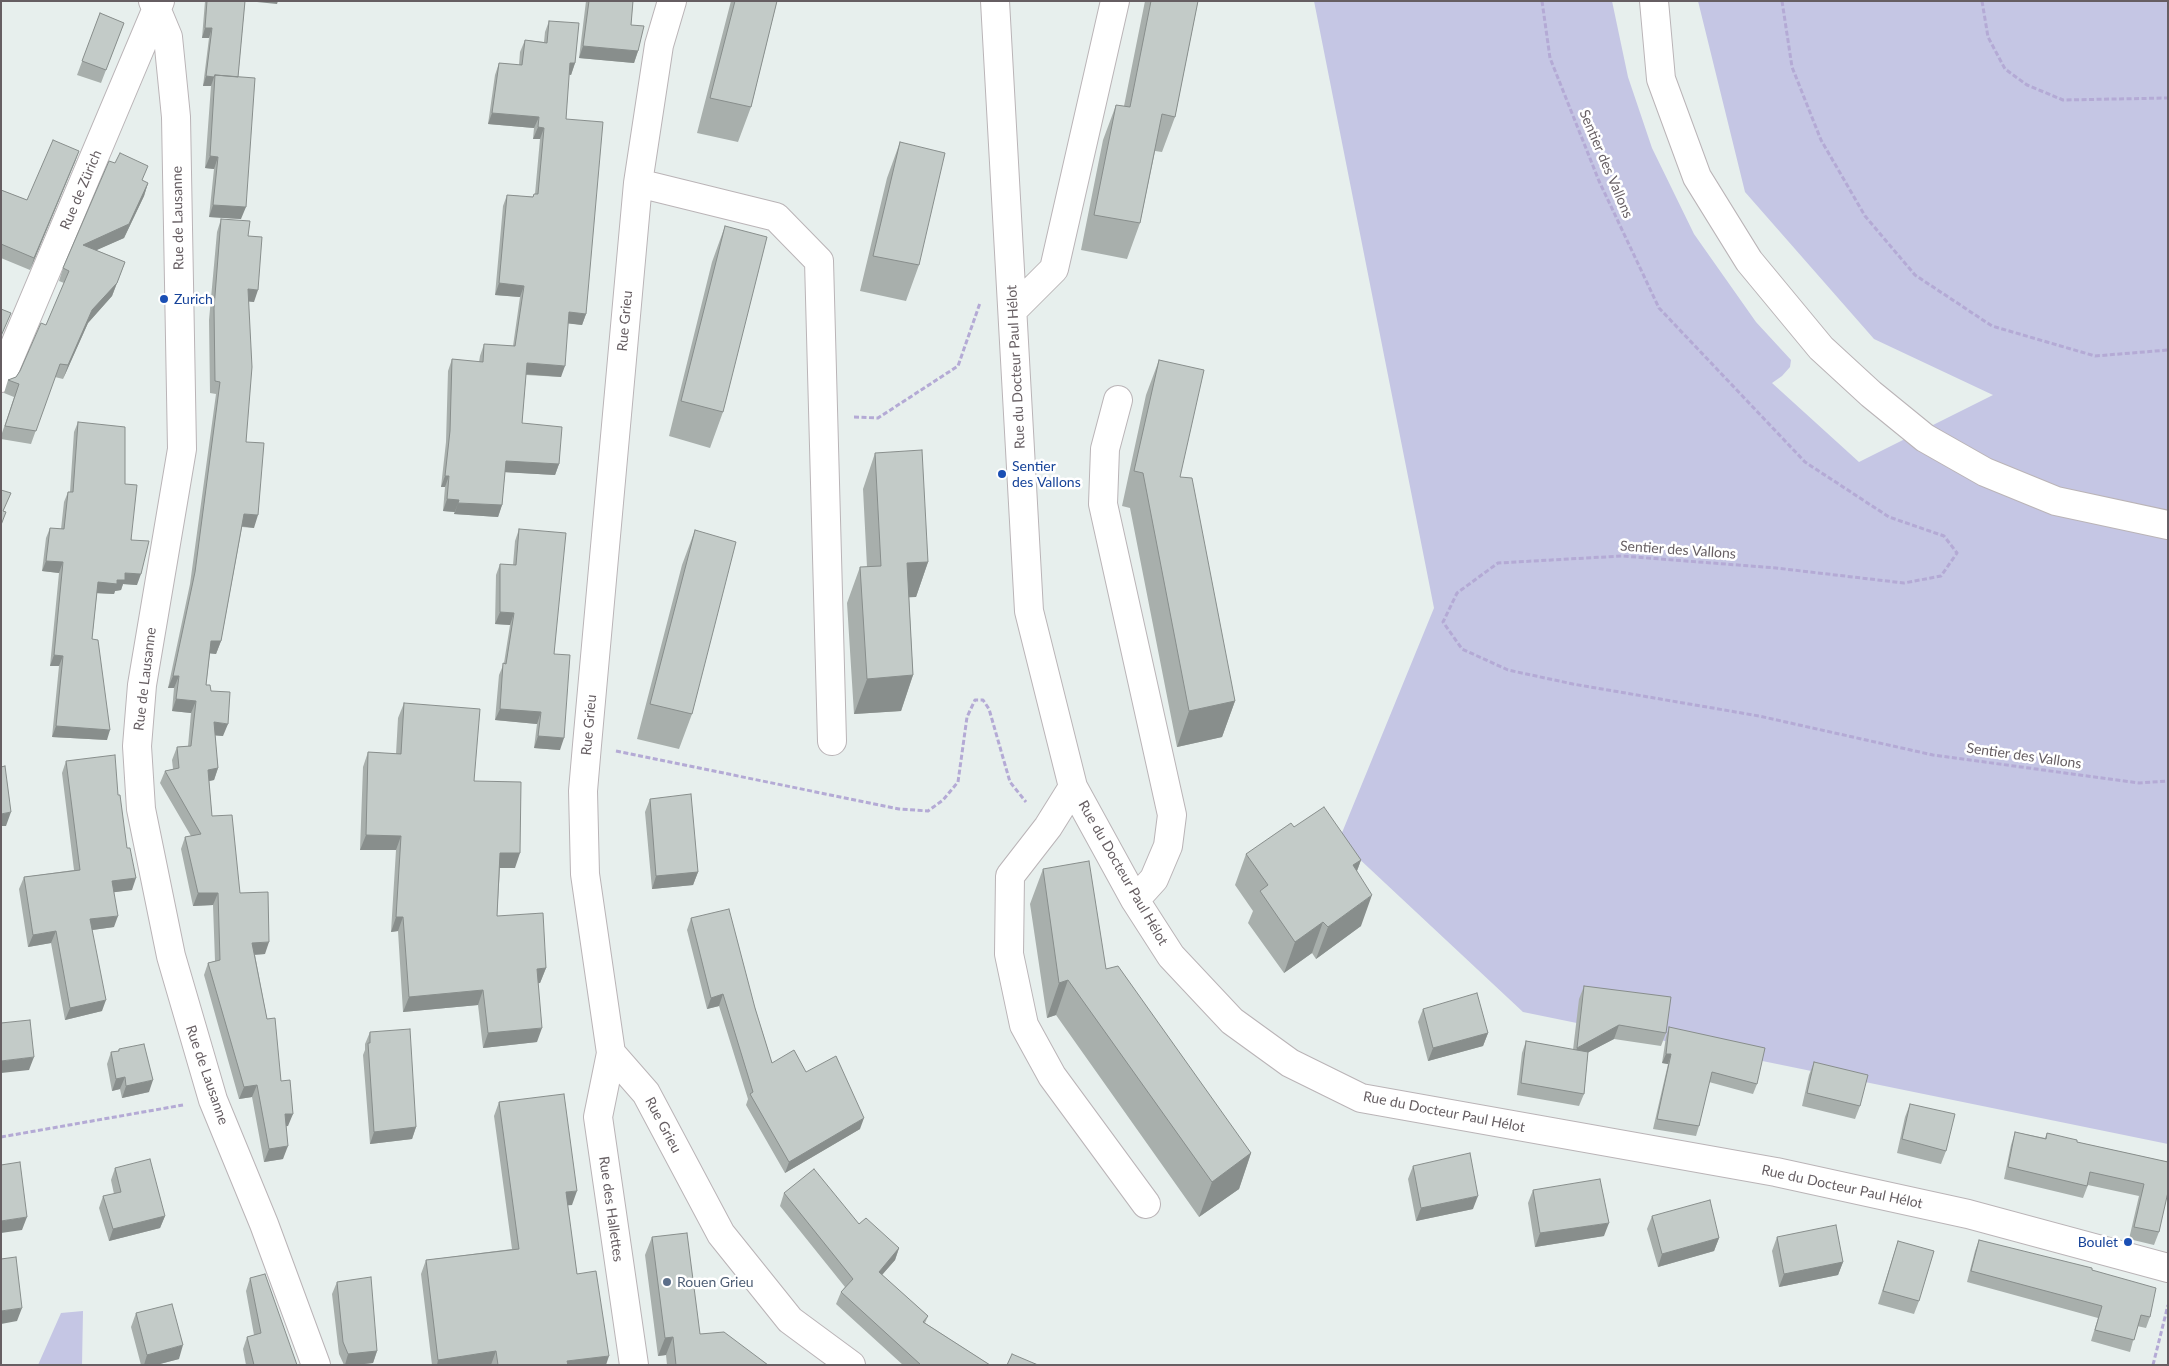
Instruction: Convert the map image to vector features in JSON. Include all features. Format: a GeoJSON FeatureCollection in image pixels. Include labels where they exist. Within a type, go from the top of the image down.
{"type":"FeatureCollection","features":[{"type":"Feature","properties":{"kind":"street","name":"Rue Grieu"},"geometry":{"type":"LineString","coordinates":[[672,1],[659,45],[638,183],[587,745],[584,791],[585,874],[611,1053],[646,1092],[721,1234],[790,1320],[850,1365]]}},
{"type":"Feature","properties":{"kind":"street","name":"Rue du Docteur Paul Hélot"},"geometry":{"type":"LineString","coordinates":[[996,1],[1029,611],[1073,787],[1136,900],[1171,956],[1232,1021],[1290,1063],[1361,1098],[1776,1172],[1968,1214],[2168,1268]]}},
{"type":"Feature","properties":{"kind":"street"},"geometry":{"type":"LineString","coordinates":[[1013,310],[1054,269],[1115,1]]}},
{"type":"Feature","properties":{"kind":"street"},"geometry":{"type":"LineString","coordinates":[[1654,1],[1661,79],[1697,177],[1749,261],[1821,348],[1925,438],[1985,472],[2056,501],[2168,524]]}},
{"type":"Feature","properties":{"kind":"street","name":"Rue de Zürich"},"geometry":{"type":"LineString","coordinates":[[1,378],[157,4]]}},
{"type":"Feature","properties":{"kind":"street","name":"Rue de Lausanne"},"geometry":{"type":"LineString","coordinates":[[157,4],[168,37],[176,117],[182,449],[142,685],[137,746],[141,809],[171,956],[213,1100],[264,1224],[316,1365]]}},
{"type":"Feature","properties":{"kind":"street"},"geometry":{"type":"LineString","coordinates":[[638,183],[776,216],[819,262],[832,741]]}},
{"type":"Feature","properties":{"kind":"street"},"geometry":{"type":"LineString","coordinates":[[1118,400],[1105,450],[1103,504],[1172,815],[1168,846],[1154,879],[1136,900]]}},
{"type":"Feature","properties":{"kind":"street"},"geometry":{"type":"LineString","coordinates":[[1073,787],[1048,827],[1010,876],[1009,954],[1024,1025],[1052,1076],[1146,1204]]}},
{"type":"Feature","properties":{"kind":"street","name":"Rue des Hallettes"},"geometry":{"type":"LineString","coordinates":[[611,1053],[598,1117],[634,1365]]}},
{"type":"Feature","properties":{"kind":"path","name":"Sentier des Vallons"},"geometry":{"type":"LineString","coordinates":[[1542,1],[1550,58],[1600,181],[1659,308],[1805,462],[1889,517],[1944,536],[1957,553],[1942,576],[1904,583],[1776,568],[1622,556],[1498,563],[1457,593],[1443,622],[1462,649],[1508,670],[1574,684],[1759,716],[1933,755],[2139,783],[2168,781]]}},
{"type":"Feature","properties":{"kind":"path"},"geometry":{"type":"LineString","coordinates":[[1782,1],[1792,67],[1821,140],[1865,216],[1915,275],[1992,326],[2094,356],[2168,350]]}},
{"type":"Feature","properties":{"kind":"path"},"geometry":{"type":"LineString","coordinates":[[1982,1],[1988,37],[2004,69],[2027,85],[2063,100],[2168,98]]}},
{"type":"Feature","properties":{"kind":"path"},"geometry":{"type":"LineString","coordinates":[[823,417],[878,418],[958,366],[981,300]]}},
{"type":"Feature","properties":{"kind":"path"},"geometry":{"type":"LineString","coordinates":[[587,745],[900,810],[928,811],[943,800],[958,782],[966,717],[976,700],[983,700],[989,708],[1010,782],[1048,827]]}},
{"type":"Feature","properties":{"kind":"path"},"geometry":{"type":"LineString","coordinates":[[1,1137],[213,1100]]}},
{"type":"Feature","properties":{"kind":"path"},"geometry":{"type":"LineString","coordinates":[[2153,1365],[2168,1305]]}},
{"type":"Feature","properties":{"kind":"shaded area"},"geometry":{"type":"Polygon","coordinates":[[[1314,1],[1612,1],[1628,77],[1652,148],[1694,234],[1756,322],[1791,360],[1790,367],[1772,383],[1859,462],[1993,395],[1874,339],[1745,192],[1698,1],[2168,1],[2168,1144],[1523,1012],[1339,840],[1434,608],[1314,1]]]}},
{"type":"Feature","properties":{"kind":"shaded area"},"geometry":{"type":"Polygon","coordinates":[[[83,1311],[82,1365],[38,1365],[61,1313],[83,1311]]]}},
{"type":"Feature","properties":{"kind":"building"},"geometry":{"type":"Polygon","coordinates":[[[207,1],[245,1],[238,77],[206,76],[212,28],[205,28],[207,1]]]}},
{"type":"Feature","properties":{"kind":"building"},"geometry":{"type":"Polygon","coordinates":[[[589,1],[633,1],[631,25],[644,26],[638,51],[583,46],[589,1]]]}},
{"type":"Feature","properties":{"kind":"building"},"geometry":{"type":"Polygon","coordinates":[[[735,1],[777,1],[751,107],[710,98],[735,1]]]}},
{"type":"Feature","properties":{"kind":"building"},"geometry":{"type":"Polygon","coordinates":[[[1151,1],[1198,1],[1175,117],[1162,114],[1140,223],[1094,215],[1116,105],[1130,107],[1151,1]]]}},
{"type":"Feature","properties":{"kind":"building"},"geometry":{"type":"Polygon","coordinates":[[[100,13],[124,23],[106,70],[82,61],[100,13]]]}},
{"type":"Feature","properties":{"kind":"building"},"geometry":{"type":"Polygon","coordinates":[[[549,21],[579,23],[575,63],[570,63],[566,119],[603,122],[586,314],[569,312],[565,366],[527,363],[522,423],[562,427],[559,464],[506,461],[502,505],[458,503],[459,500],[447,499],[449,476],[445,476],[450,431],[452,359],[483,362],[484,344],[515,346],[524,286],[499,283],[507,195],[533,197],[534,194],[538,194],[544,128],[538,127],[539,117],[492,113],[499,63],[522,65],[525,40],[547,43],[549,21]]]}},
{"type":"Feature","properties":{"kind":"building"},"geometry":{"type":"Polygon","coordinates":[[[215,75],[255,78],[246,207],[213,205],[218,157],[210,156],[215,75]]]}},
{"type":"Feature","properties":{"kind":"building"},"geometry":{"type":"Polygon","coordinates":[[[53,140],[79,151],[34,258],[1,244],[1,190],[27,200],[53,140]]]}},
{"type":"Feature","properties":{"kind":"building"},"geometry":{"type":"Polygon","coordinates":[[[900,142],[945,153],[919,265],[873,256],[900,142]]]}},
{"type":"Feature","properties":{"kind":"building"},"geometry":{"type":"Polygon","coordinates":[[[120,153],[148,166],[142,180],[148,183],[129,224],[83,245],[125,262],[117,283],[92,310],[68,365],[60,364],[36,431],[5,426],[19,384],[8,380],[16,377],[20,371],[41,323],[46,325],[69,271],[63,268],[109,161],[115,163],[120,153]]]}},
{"type":"Feature","properties":{"kind":"building"},"geometry":{"type":"Polygon","coordinates":[[[221,219],[250,221],[248,236],[262,237],[258,290],[248,289],[252,367],[246,442],[264,443],[258,515],[244,514],[221,641],[211,641],[206,685],[210,685],[211,691],[230,692],[228,724],[214,722],[218,768],[208,770],[212,816],[232,815],[240,893],[268,892],[269,942],[252,943],[267,1019],[275,1018],[281,1081],[290,1080],[293,1114],[285,1114],[288,1146],[269,1149],[257,1085],[244,1087],[208,963],[220,960],[218,893],[198,893],[185,837],[201,834],[165,771],[179,768],[177,747],[191,746],[196,701],[176,699],[179,676],[173,676],[195,572],[220,382],[215,381],[214,308],[221,219]]]}},
{"type":"Feature","properties":{"kind":"building"},"geometry":{"type":"Polygon","coordinates":[[[725,226],[767,237],[723,412],[681,401],[725,226]]]}},
{"type":"Feature","properties":{"kind":"building"},"geometry":{"type":"Polygon","coordinates":[[[1,309],[11,313],[1,336],[1,309]]]}},
{"type":"Feature","properties":{"kind":"building"},"geometry":{"type":"Polygon","coordinates":[[[1159,360],[1204,370],[1180,477],[1192,478],[1235,701],[1189,711],[1143,473],[1134,471],[1159,360]]]}},
{"type":"Feature","properties":{"kind":"building"},"geometry":{"type":"Polygon","coordinates":[[[78,422],[125,427],[125,484],[137,485],[131,540],[149,541],[141,574],[125,573],[125,580],[117,580],[117,584],[98,582],[92,639],[98,640],[110,730],[56,726],[63,656],[54,655],[63,562],[46,561],[50,528],[64,529],[68,492],[73,492],[78,422]]]}},
{"type":"Feature","properties":{"kind":"building"},"geometry":{"type":"Polygon","coordinates":[[[922,450],[928,562],[907,563],[913,675],[867,679],[860,567],[881,566],[875,453],[922,450]]]}},
{"type":"Feature","properties":{"kind":"building"},"geometry":{"type":"Polygon","coordinates":[[[1,490],[11,493],[3,511],[6,512],[1,525],[1,490]]]}},
{"type":"Feature","properties":{"kind":"building"},"geometry":{"type":"Polygon","coordinates":[[[519,529],[566,533],[554,654],[570,655],[564,738],[538,736],[541,712],[500,709],[503,663],[506,664],[514,613],[500,612],[500,564],[516,565],[519,529]]]}},
{"type":"Feature","properties":{"kind":"building"},"geometry":{"type":"Polygon","coordinates":[[[695,530],[736,542],[692,714],[650,704],[695,530]]]}},
{"type":"Feature","properties":{"kind":"building"},"geometry":{"type":"Polygon","coordinates":[[[404,703],[480,709],[474,781],[521,782],[520,853],[500,853],[497,916],[543,913],[546,968],[537,969],[542,1028],[488,1033],[483,990],[409,997],[403,917],[396,917],[401,836],[366,835],[368,752],[401,754],[404,703]]]}},
{"type":"Feature","properties":{"kind":"building"},"geometry":{"type":"Polygon","coordinates":[[[115,755],[118,795],[120,795],[127,848],[130,848],[136,878],[112,881],[118,916],[90,919],[106,1000],[70,1008],[56,931],[33,935],[24,877],[80,870],[66,761],[115,755]]]}},
{"type":"Feature","properties":{"kind":"building"},"geometry":{"type":"Polygon","coordinates":[[[5,766],[11,812],[1,814],[1,767],[5,766]]]}},
{"type":"Feature","properties":{"kind":"building"},"geometry":{"type":"Polygon","coordinates":[[[691,794],[698,872],[656,876],[650,799],[691,794]]]}},
{"type":"Feature","properties":{"kind":"building"},"geometry":{"type":"Polygon","coordinates":[[[1324,807],[1361,860],[1353,865],[1372,895],[1328,927],[1323,922],[1295,942],[1260,891],[1268,885],[1246,854],[1291,823],[1294,827],[1324,807]]]}},
{"type":"Feature","properties":{"kind":"building"},"geometry":{"type":"Polygon","coordinates":[[[1089,861],[1106,969],[1118,966],[1251,1153],[1212,1182],[1068,980],[1059,983],[1043,869],[1089,861]]]}},
{"type":"Feature","properties":{"kind":"building"},"geometry":{"type":"Polygon","coordinates":[[[729,909],[755,1008],[772,1063],[794,1050],[806,1072],[836,1056],[864,1118],[789,1162],[750,1094],[753,1092],[723,994],[711,998],[691,918],[729,909]]]}},
{"type":"Feature","properties":{"kind":"building"},"geometry":{"type":"Polygon","coordinates":[[[1584,986],[1671,997],[1666,1033],[1619,1025],[1577,1048],[1584,986]]]}},
{"type":"Feature","properties":{"kind":"building"},"geometry":{"type":"Polygon","coordinates":[[[1477,993],[1488,1033],[1433,1048],[1423,1009],[1477,993]]]}},
{"type":"Feature","properties":{"kind":"building"},"geometry":{"type":"Polygon","coordinates":[[[30,1020],[34,1057],[1,1061],[1,1023],[30,1020]]]}},
{"type":"Feature","properties":{"kind":"building"},"geometry":{"type":"Polygon","coordinates":[[[1669,1027],[1765,1048],[1757,1084],[1712,1072],[1699,1126],[1657,1119],[1671,1054],[1666,1054],[1669,1027]]]}},
{"type":"Feature","properties":{"kind":"building"},"geometry":{"type":"Polygon","coordinates":[[[410,1029],[416,1127],[374,1132],[368,1043],[370,1043],[370,1032],[410,1029]]]}},
{"type":"Feature","properties":{"kind":"building"},"geometry":{"type":"Polygon","coordinates":[[[1526,1041],[1588,1052],[1584,1094],[1521,1083],[1526,1041]]]}},
{"type":"Feature","properties":{"kind":"building"},"geometry":{"type":"Polygon","coordinates":[[[144,1044],[153,1080],[126,1086],[125,1077],[116,1079],[111,1052],[144,1044]]]}},
{"type":"Feature","properties":{"kind":"building"},"geometry":{"type":"Polygon","coordinates":[[[1814,1062],[1868,1075],[1860,1106],[1807,1093],[1814,1062]]]}},
{"type":"Feature","properties":{"kind":"building"},"geometry":{"type":"Polygon","coordinates":[[[564,1094],[577,1191],[566,1192],[577,1274],[596,1271],[609,1356],[567,1361],[568,1365],[498,1365],[496,1351],[438,1360],[426,1260],[519,1249],[499,1102],[564,1094]]]}},
{"type":"Feature","properties":{"kind":"building"},"geometry":{"type":"Polygon","coordinates":[[[1910,1104],[1955,1114],[1946,1151],[1902,1139],[1910,1104]]]}},
{"type":"Feature","properties":{"kind":"building"},"geometry":{"type":"Polygon","coordinates":[[[2015,1132],[2046,1139],[2047,1133],[2077,1140],[2077,1142],[2168,1162],[2168,1192],[2159,1232],[2134,1227],[2144,1184],[2090,1172],[2087,1186],[2008,1167],[2015,1132]]]}},
{"type":"Feature","properties":{"kind":"building"},"geometry":{"type":"Polygon","coordinates":[[[1470,1153],[1478,1196],[1421,1208],[1413,1166],[1470,1153]]]}},
{"type":"Feature","properties":{"kind":"building"},"geometry":{"type":"Polygon","coordinates":[[[150,1159],[165,1216],[113,1229],[103,1196],[121,1192],[115,1168],[150,1159]]]}},
{"type":"Feature","properties":{"kind":"building"},"geometry":{"type":"Polygon","coordinates":[[[20,1162],[27,1217],[1,1221],[1,1165],[20,1162]]]}},
{"type":"Feature","properties":{"kind":"building"},"geometry":{"type":"Polygon","coordinates":[[[814,1169],[859,1224],[866,1218],[899,1248],[879,1272],[928,1316],[923,1322],[990,1365],[921,1365],[841,1292],[853,1279],[784,1193],[814,1169]]]}},
{"type":"Feature","properties":{"kind":"building"},"geometry":{"type":"Polygon","coordinates":[[[1600,1179],[1609,1223],[1540,1233],[1533,1190],[1600,1179]]]}},
{"type":"Feature","properties":{"kind":"building"},"geometry":{"type":"Polygon","coordinates":[[[1710,1200],[1719,1238],[1662,1254],[1652,1216],[1710,1200]]]}},
{"type":"Feature","properties":{"kind":"building"},"geometry":{"type":"Polygon","coordinates":[[[1836,1225],[1843,1262],[1784,1274],[1777,1237],[1836,1225]]]}},
{"type":"Feature","properties":{"kind":"building"},"geometry":{"type":"Polygon","coordinates":[[[687,1233],[700,1334],[724,1332],[768,1365],[676,1365],[673,1337],[665,1338],[652,1237],[687,1233]]]}},
{"type":"Feature","properties":{"kind":"building"},"geometry":{"type":"Polygon","coordinates":[[[1979,1240],[2092,1268],[2092,1270],[2156,1288],[2150,1317],[2141,1315],[2134,1340],[2095,1330],[2102,1306],[1971,1271],[1979,1240]]]}},
{"type":"Feature","properties":{"kind":"building"},"geometry":{"type":"Polygon","coordinates":[[[1898,1241],[1934,1251],[1919,1301],[1883,1291],[1898,1241]]]}},
{"type":"Feature","properties":{"kind":"building"},"geometry":{"type":"Polygon","coordinates":[[[16,1257],[22,1308],[1,1311],[1,1259],[16,1257]]]}},
{"type":"Feature","properties":{"kind":"building"},"geometry":{"type":"Polygon","coordinates":[[[265,1274],[297,1365],[254,1365],[247,1337],[261,1333],[250,1278],[265,1274]]]}},
{"type":"Feature","properties":{"kind":"building"},"geometry":{"type":"Polygon","coordinates":[[[371,1277],[377,1351],[348,1354],[343,1342],[337,1282],[371,1277]]]}},
{"type":"Feature","properties":{"kind":"building"},"geometry":{"type":"Polygon","coordinates":[[[172,1304],[183,1345],[147,1355],[136,1313],[172,1304]]]}},
{"type":"Feature","properties":{"kind":"building"},"geometry":{"type":"Polygon","coordinates":[[[1012,1354],[1038,1365],[1007,1365],[1012,1354]]]}},
{"type":"Feature","properties":{"kind":"place","name":"Zurich"},"geometry":{"type":"Point","coordinates":[164,299]}},
{"type":"Feature","properties":{"kind":"place","name":"Sentier des Vallons"},"geometry":{"type":"Point","coordinates":[1002,474]}},
{"type":"Feature","properties":{"kind":"place","name":"Boulet"},"geometry":{"type":"Point","coordinates":[2128,1242]}},
{"type":"Feature","properties":{"kind":"place","name":"Rouen Grieu"},"geometry":{"type":"Point","coordinates":[667,1282]}}]}
